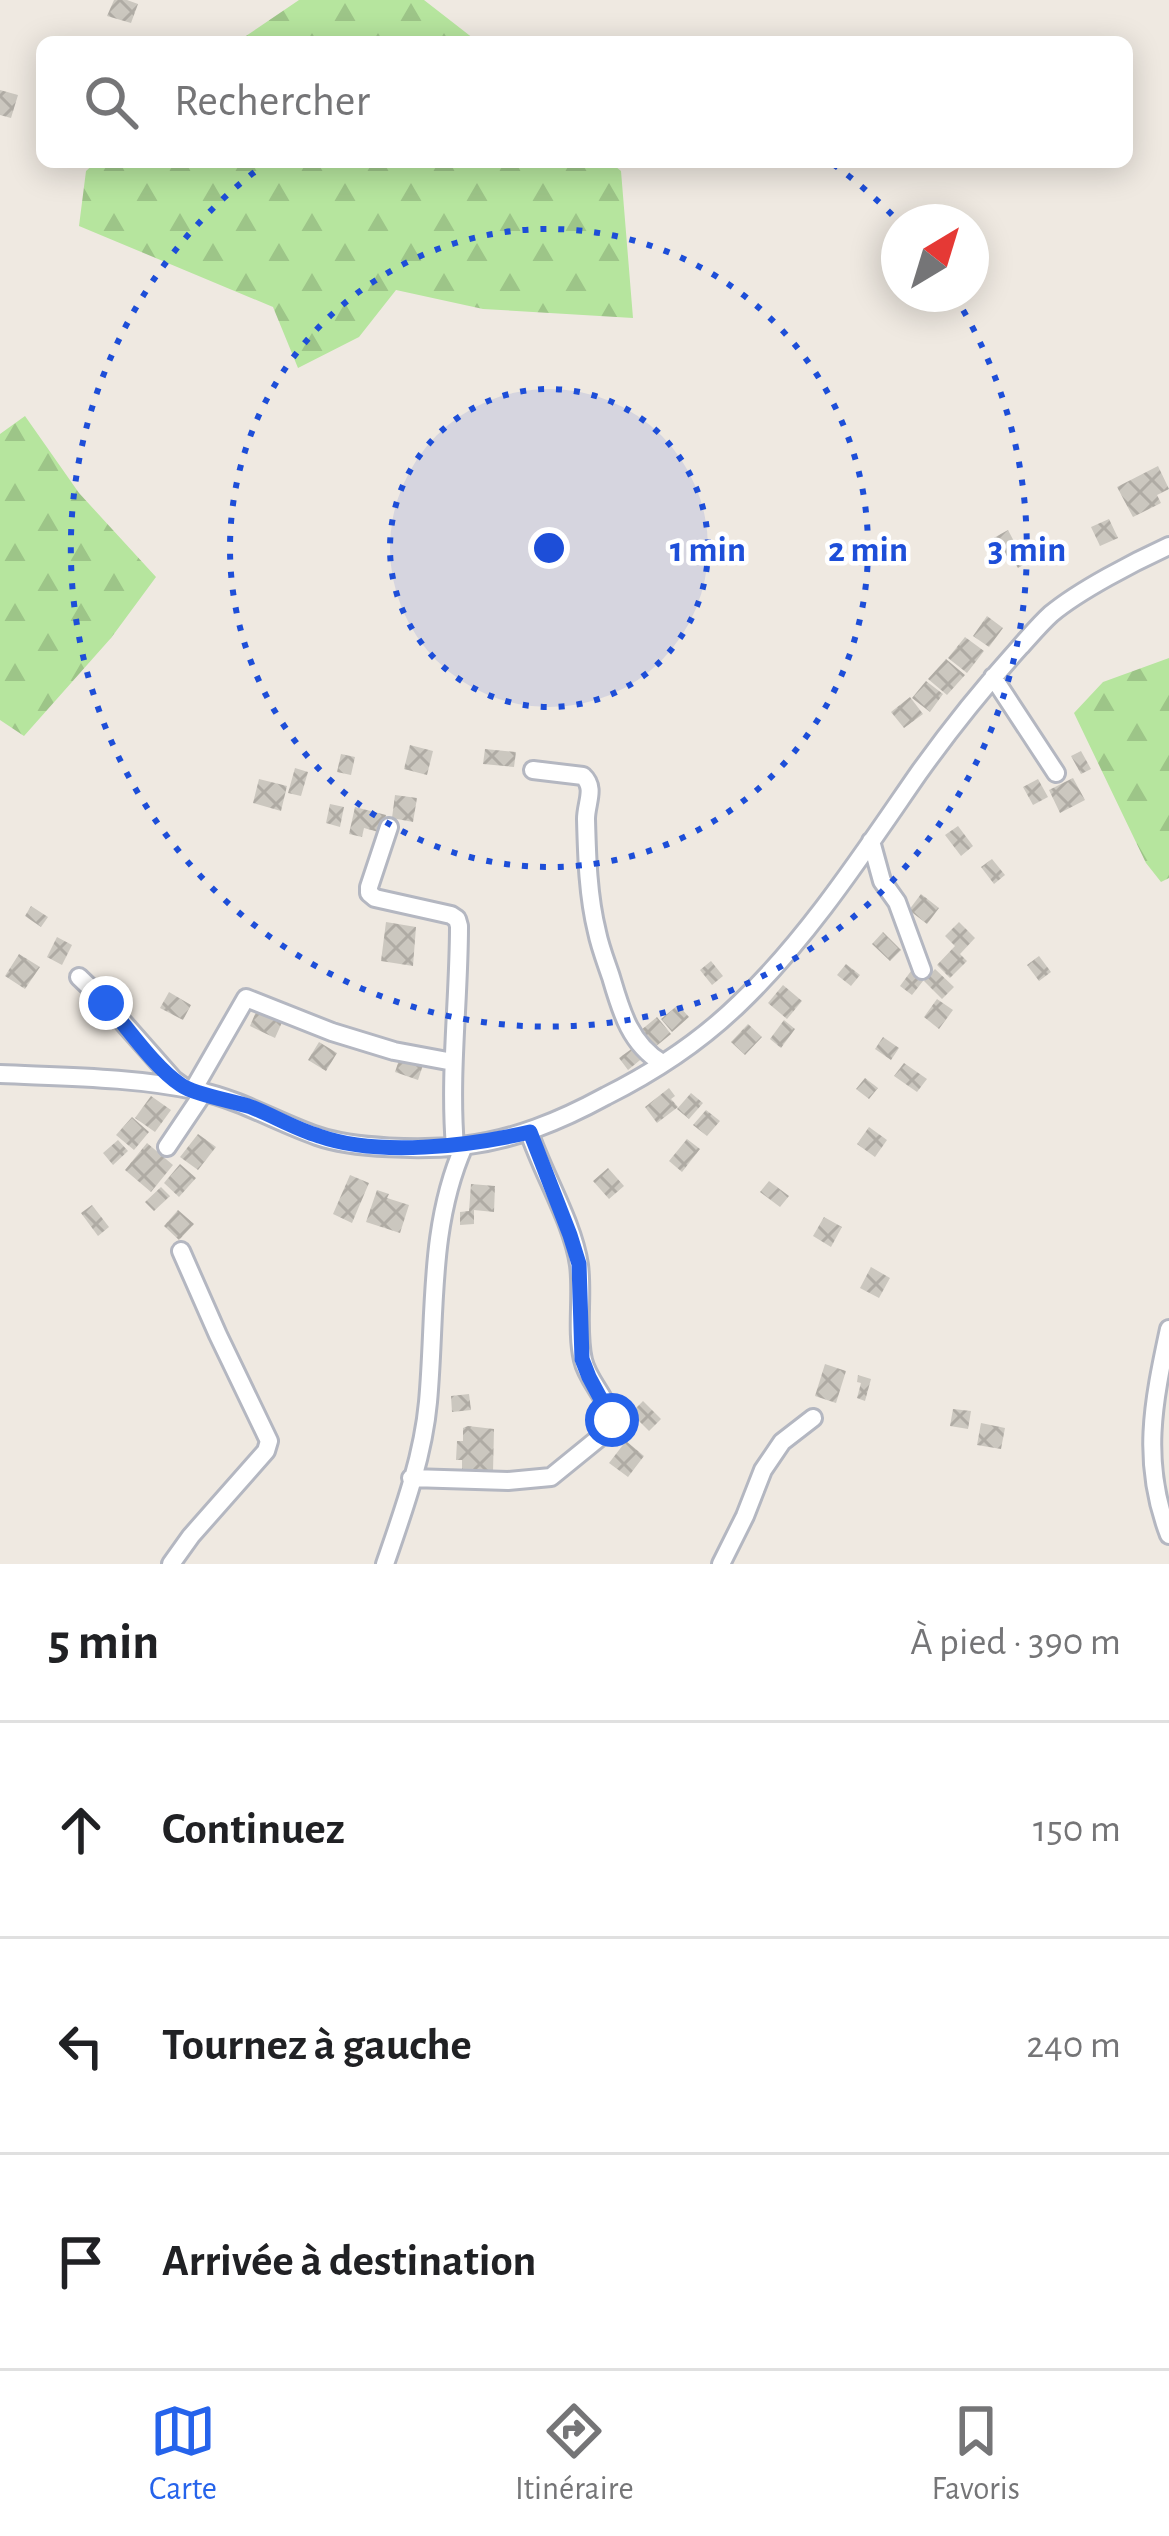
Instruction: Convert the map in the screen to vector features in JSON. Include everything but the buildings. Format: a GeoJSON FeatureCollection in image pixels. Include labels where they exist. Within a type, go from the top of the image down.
{"type":"FeatureCollection","features":[{"type":"Feature","properties":{"kind":"street"},"geometry":{"type":"LineString","coordinates":[[0,1074],[88,1078],[194,1091],[340,1142],[460,1146],[530,1132],[566,1118],[637,1081],[690,1045],[758,986],[973,699],[1052,613],[1169,546]]}},
{"type":"Feature","properties":{"kind":"street"},"geometry":{"type":"LineString","coordinates":[[993,677],[1056,773]]}},
{"type":"Feature","properties":{"kind":"street"},"geometry":{"type":"LineString","coordinates":[[533,770],[584,776],[589,781],[588,861],[598,938],[627,1026],[662,1064]]}},
{"type":"Feature","properties":{"kind":"street"},"geometry":{"type":"LineString","coordinates":[[385,1564],[428,1405],[438,1241],[460,1146],[453,1062],[459,926],[451,915],[369,893],[389,826]]}},
{"type":"Feature","properties":{"kind":"street"},"geometry":{"type":"LineString","coordinates":[[871,841],[882,881],[897,902],[922,970]]}},
{"type":"Feature","properties":{"kind":"street"},"geometry":{"type":"LineString","coordinates":[[79,976],[174,1080],[194,1091]]}},
{"type":"Feature","properties":{"kind":"street"},"geometry":{"type":"LineString","coordinates":[[167,1147],[246,998],[332,1032],[453,1062]]}},
{"type":"Feature","properties":{"kind":"street"},"geometry":{"type":"LineString","coordinates":[[411,1478],[551,1478],[610,1429],[609,1411],[582,1359],[579,1264],[530,1132]]}},
{"type":"Feature","properties":{"kind":"street"},"geometry":{"type":"LineString","coordinates":[[171,1564],[266,1451],[269,1441],[181,1251]]}},
{"type":"Feature","properties":{"kind":"street"},"geometry":{"type":"LineString","coordinates":[[1169,1329],[1157,1382],[1152,1472],[1157,1505],[1169,1535]]}},
{"type":"Feature","properties":{"kind":"street"},"geometry":{"type":"LineString","coordinates":[[721,1564],[763,1470],[782,1442],[813,1418]]}},
{"type":"Feature","properties":{"kind":"green space"},"geometry":{"type":"Polygon","coordinates":[[[299,0],[424,0],[470,36],[246,36],[299,0]]]}},
{"type":"Feature","properties":{"kind":"green space"},"geometry":{"type":"Polygon","coordinates":[[[617,168],[633,318],[483,309],[396,290],[359,337],[298,368],[273,307],[79,226],[86,171],[617,168]]]}},
{"type":"Feature","properties":{"kind":"green space"},"geometry":{"type":"Polygon","coordinates":[[[25,416],[79,493],[156,577],[111,638],[24,736],[0,720],[0,434],[25,416]]]}},
{"type":"Feature","properties":{"kind":"green space"},"geometry":{"type":"Polygon","coordinates":[[[1169,658],[1169,878],[1161,882],[1146,863],[1074,713],[1103,682],[1169,658]]]}},
{"type":"Feature","properties":{"kind":"route"},"geometry":{"type":"LineString","coordinates":[[106,1003],[187,1090],[220,1096],[319,1136],[368,1145],[455,1147],[530,1132],[579,1264],[582,1359],[612,1420]]}}]}
